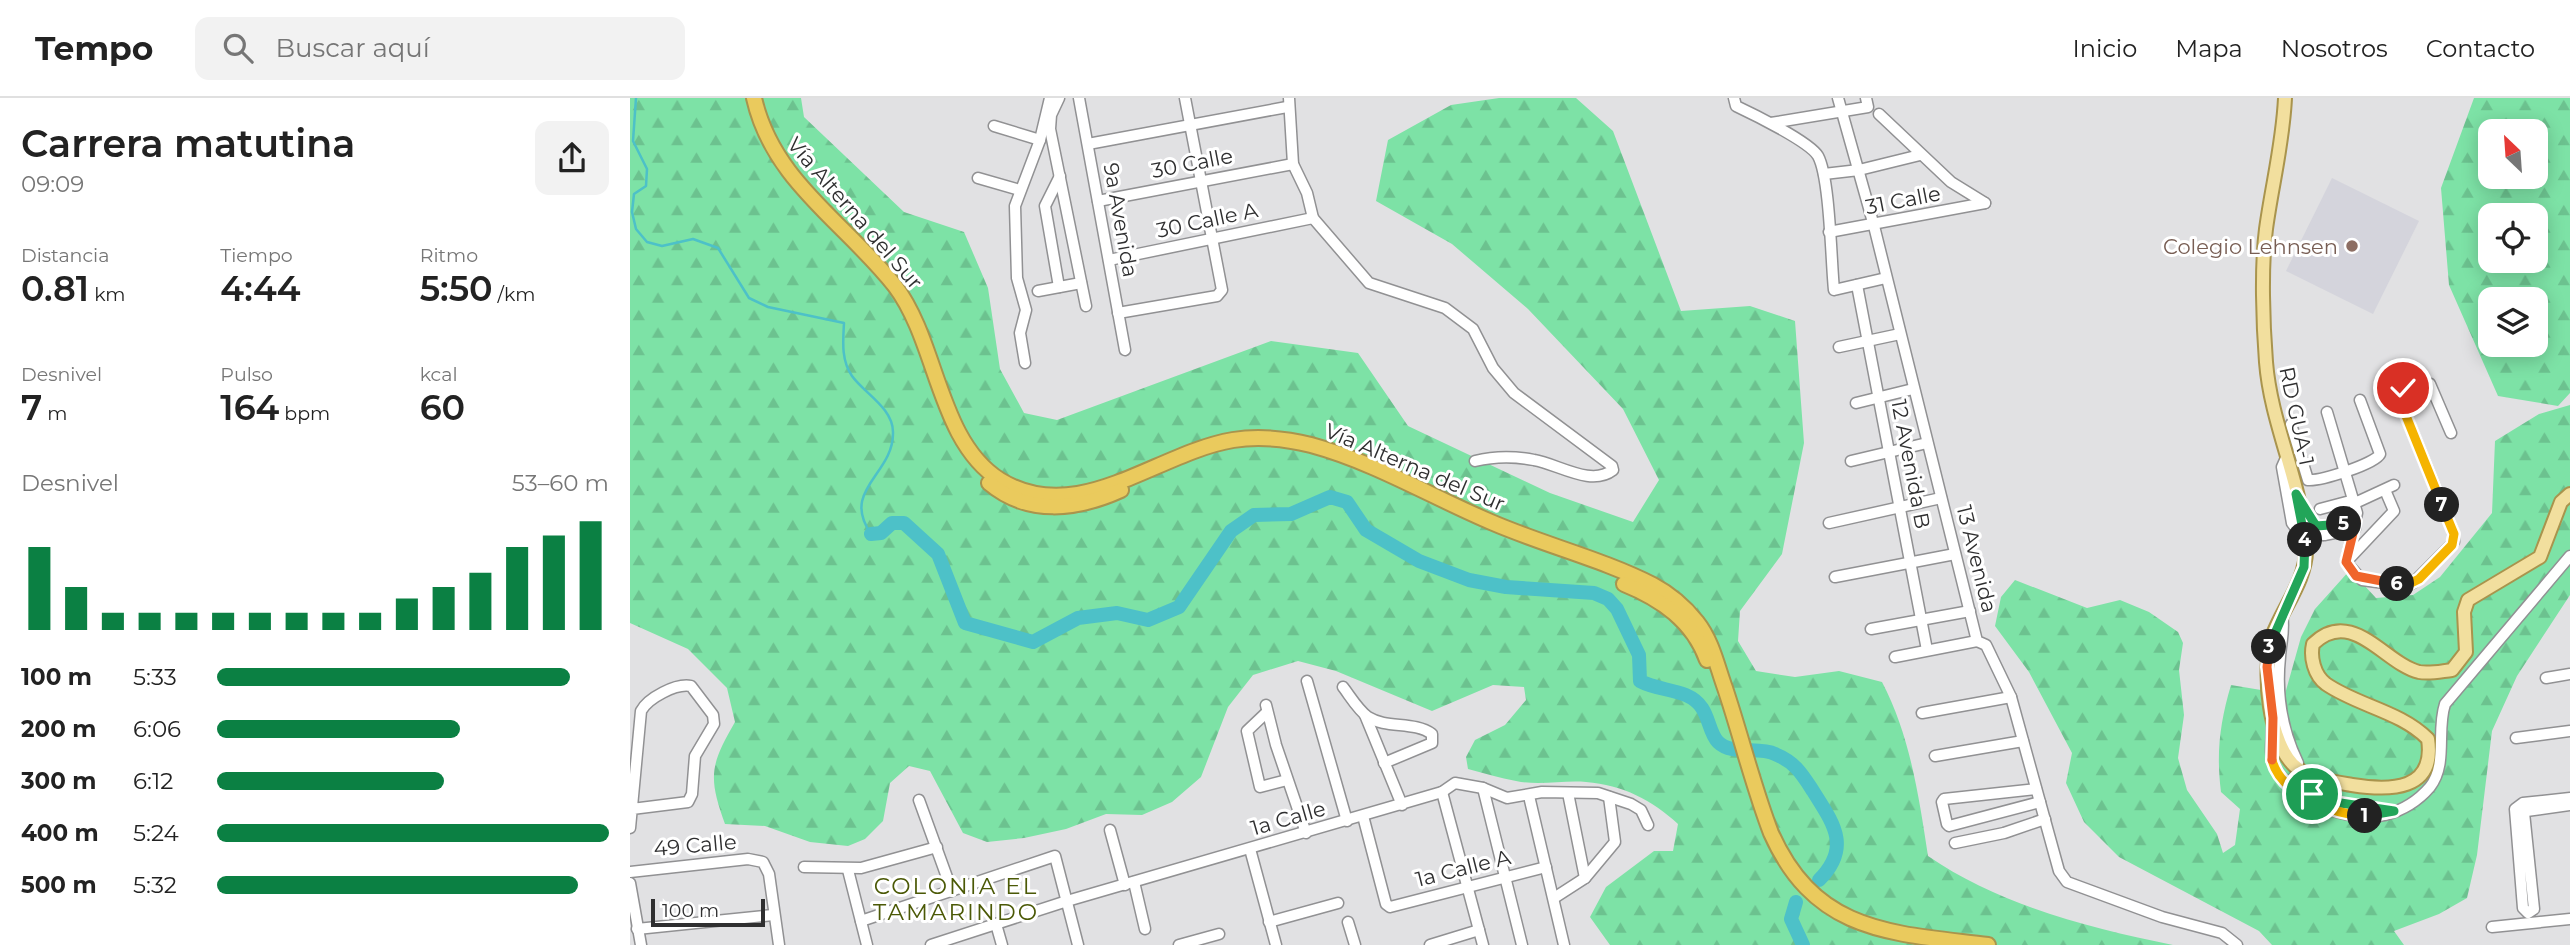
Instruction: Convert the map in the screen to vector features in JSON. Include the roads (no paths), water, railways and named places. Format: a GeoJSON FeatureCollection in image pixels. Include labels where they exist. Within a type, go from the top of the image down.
{"type":"FeatureCollection","features":[{"type":"Feature","properties":{"kind":"highway","name":"Vía Alterna del Sur"},"geometry":{"type":"LineString","coordinates":[[745,98],[754,132],[769,161],[803,203],[840,233]]}},
{"type":"Feature","properties":{"kind":"highway","name":"Vía Alterna del Sur"},"geometry":{"type":"LineString","coordinates":[[754,98],[762,128],[778,161],[901,301],[953,440],[981,476],[1010,496],[1029,503],[1065,508],[1099,500],[1194,457],[1240,448],[1277,447],[1338,464],[1487,531],[1553,551],[1614,575],[1664,603],[1690,629],[1709,654],[1744,765],[1771,833],[1787,871],[1810,904],[1857,923],[1894,933],[1988,945]]}},
{"type":"Feature","properties":{"kind":"highway","name":"Vía Alterna del Sur"},"geometry":{"type":"LineString","coordinates":[[1830,913],[1871,938],[1913,945]]}},
{"type":"Feature","properties":{"kind":"main road","name":"RD GUA-1"},"geometry":{"type":"LineString","coordinates":[[2285,98],[2265,254],[2266,361],[2272,409],[2296,494],[2306,552],[2304,567],[2282,614],[2268,653],[2267,686],[2273,718],[2294,762]]}},
{"type":"Feature","properties":{"kind":"main road"},"geometry":{"type":"LineString","coordinates":[[2294,762],[2306,774],[2381,789],[2408,784],[2421,774],[2430,762],[2428,739],[2415,726],[2325,683],[2312,660],[2313,643],[2327,634],[2352,632],[2420,672],[2452,670],[2466,652],[2464,612],[2468,600],[2540,557],[2561,502],[2570,494]]}},
{"type":"Feature","properties":{"kind":"street"},"geometry":{"type":"LineString","coordinates":[[1025,363],[1020,332],[1026,310],[1017,265],[1015,206],[1040,140],[1050,98]]}},
{"type":"Feature","properties":{"kind":"street"},"geometry":{"type":"LineString","coordinates":[[1059,98],[1051,115],[1050,129],[1086,306]]}},
{"type":"Feature","properties":{"kind":"street","name":"9a Avenida"},"geometry":{"type":"LineString","coordinates":[[1079,98],[1125,350]]}},
{"type":"Feature","properties":{"kind":"street"},"geometry":{"type":"LineString","coordinates":[[1118,313],[1219,294],[1222,290],[1185,98]]}},
{"type":"Feature","properties":{"kind":"street"},"geometry":{"type":"LineString","coordinates":[[1734,98],[1736,106],[1771,123],[1817,154],[1824,174],[1834,290],[1886,278]]}},
{"type":"Feature","properties":{"kind":"street","name":"13 Avenida"},"geometry":{"type":"LineString","coordinates":[[1838,98],[1874,226],[1978,641],[1986,645],[2011,696],[2059,871],[2067,882],[2162,917],[2222,933],[2237,945]]}},
{"type":"Feature","properties":{"kind":"street"},"geometry":{"type":"LineString","coordinates":[[1771,123],[1843,113],[1867,102]]}},
{"type":"Feature","properties":{"kind":"street"},"geometry":{"type":"LineString","coordinates":[[1088,144],[1288,103],[1293,164],[1307,193],[1313,218],[1369,283],[1445,308],[1473,329],[1493,368],[1514,393],[1612,466],[1613,470],[1598,476],[1504,456],[1475,461]]}},
{"type":"Feature","properties":{"kind":"street"},"geometry":{"type":"LineString","coordinates":[[1879,114],[1920,155]]}},
{"type":"Feature","properties":{"kind":"street"},"geometry":{"type":"LineString","coordinates":[[994,126],[1040,140]]}},
{"type":"Feature","properties":{"kind":"street"},"geometry":{"type":"LineString","coordinates":[[1824,174],[1859,170],[1920,155]]}},
{"type":"Feature","properties":{"kind":"street","name":"31 Calle"},"geometry":{"type":"LineString","coordinates":[[1829,232],[1874,226],[1985,203],[1951,181],[1920,155]]}},
{"type":"Feature","properties":{"kind":"street","name":"30 Calle"},"geometry":{"type":"LineString","coordinates":[[1098,201],[1293,164]]}},
{"type":"Feature","properties":{"kind":"street"},"geometry":{"type":"LineString","coordinates":[[1059,287],[1045,206],[1060,176]]}},
{"type":"Feature","properties":{"kind":"street"},"geometry":{"type":"LineString","coordinates":[[978,178],[1020,190]]}},
{"type":"Feature","properties":{"kind":"street","name":"30 Calle A"},"geometry":{"type":"LineString","coordinates":[[1109,260],[1313,218]]}},
{"type":"Feature","properties":{"kind":"street"},"geometry":{"type":"LineString","coordinates":[[1038,291],[1081,283]]}},
{"type":"Feature","properties":{"kind":"street","name":"12 Avenida B"},"geometry":{"type":"LineString","coordinates":[[1857,285],[1927,650]]}},
{"type":"Feature","properties":{"kind":"street"},"geometry":{"type":"LineString","coordinates":[[1839,347],[1900,334]]}},
{"type":"Feature","properties":{"kind":"street"},"geometry":{"type":"LineString","coordinates":[[2327,412],[2355,501],[2356,525],[2347,548],[2346,562],[2362,580],[2407,585],[2419,579],[2452,545],[2453,531],[2400,401],[2403,388],[2412,383],[2430,384],[2451,433]]}},
{"type":"Feature","properties":{"kind":"street"},"geometry":{"type":"LineString","coordinates":[[1856,403],[1913,389]]}},
{"type":"Feature","properties":{"kind":"street"},"geometry":{"type":"LineString","coordinates":[[2291,424],[2308,480],[2344,471],[2377,459],[2380,454],[2360,400]]}},
{"type":"Feature","properties":{"kind":"street"},"geometry":{"type":"LineString","coordinates":[[1851,461],[1927,443]]}},
{"type":"Feature","properties":{"kind":"street"},"geometry":{"type":"LineString","coordinates":[[2286,458],[2282,467],[2292,523],[2300,534],[2324,535],[2356,525]]}},
{"type":"Feature","properties":{"kind":"street"},"geometry":{"type":"LineString","coordinates":[[2320,509],[2355,501],[2390,488],[2394,510],[2346,562]]}},
{"type":"Feature","properties":{"kind":"street"},"geometry":{"type":"LineString","coordinates":[[2296,494],[2316,526],[2356,525]]}},
{"type":"Feature","properties":{"kind":"street"},"geometry":{"type":"LineString","coordinates":[[1829,523],[1941,498]]}},
{"type":"Feature","properties":{"kind":"street"},"geometry":{"type":"LineString","coordinates":[[1835,576],[1955,554]]}},
{"type":"Feature","properties":{"kind":"street"},"geometry":{"type":"LineString","coordinates":[[2273,718],[2273,764],[2280,775],[2301,794],[2318,804],[2361,816],[2394,811],[2416,802],[2436,778],[2440,766],[2441,717],[2445,704],[2570,556]]}},
{"type":"Feature","properties":{"kind":"street"},"geometry":{"type":"LineString","coordinates":[[1871,629],[1970,611]]}},
{"type":"Feature","properties":{"kind":"street"},"geometry":{"type":"LineString","coordinates":[[2280,775],[2294,762],[2281,715],[2279,683],[2285,629],[2282,614]]}},
{"type":"Feature","properties":{"kind":"street"},"geometry":{"type":"LineString","coordinates":[[1895,657],[1978,641]]}},
{"type":"Feature","properties":{"kind":"street"},"geometry":{"type":"LineString","coordinates":[[2546,678],[2570,674]]}},
{"type":"Feature","properties":{"kind":"street"},"geometry":{"type":"LineString","coordinates":[[1307,681],[1347,821]]}},
{"type":"Feature","properties":{"kind":"street"},"geometry":{"type":"LineString","coordinates":[[630,828],[641,710],[651,700],[684,685],[696,690],[713,715],[714,724],[695,756],[692,794],[688,802],[681,805],[632,809]]}},
{"type":"Feature","properties":{"kind":"street"},"geometry":{"type":"LineString","coordinates":[[1343,687],[1366,715],[1402,804]]}},
{"type":"Feature","properties":{"kind":"street"},"geometry":{"type":"LineString","coordinates":[[1922,713],[2011,696]]}},
{"type":"Feature","properties":{"kind":"street"},"geometry":{"type":"LineString","coordinates":[[1287,780],[1260,787],[1247,731],[1266,708],[1287,780],[1307,832]]}},
{"type":"Feature","properties":{"kind":"street"},"geometry":{"type":"LineString","coordinates":[[1366,715],[1377,721],[1432,734],[1432,743],[1384,762]]}},
{"type":"Feature","properties":{"kind":"street"},"geometry":{"type":"LineString","coordinates":[[2516,738],[2570,731]]}},
{"type":"Feature","properties":{"kind":"street"},"geometry":{"type":"LineString","coordinates":[[1935,755],[2023,741]]}},
{"type":"Feature","properties":{"kind":"street"},"geometry":{"type":"LineString","coordinates":[[2294,778],[2298,786],[2334,802],[2394,811]]}},
{"type":"Feature","properties":{"kind":"street","name":"1a Calle"},"geometry":{"type":"LineString","coordinates":[[931,945],[1067,901],[1442,792],[1455,783],[1483,788],[1507,798],[1542,792],[1598,793],[1641,810],[1648,825]]}},
{"type":"Feature","properties":{"kind":"street"},"geometry":{"type":"LineString","coordinates":[[1483,788],[1522,945]]}},
{"type":"Feature","properties":{"kind":"street"},"geometry":{"type":"LineString","coordinates":[[2036,789],[1944,799],[1942,802],[1947,824],[1950,826],[1968,822],[2040,802]]}},
{"type":"Feature","properties":{"kind":"street"},"geometry":{"type":"LineString","coordinates":[[1442,792],[1483,945]]}},
{"type":"Feature","properties":{"kind":"street"},"geometry":{"type":"LineString","coordinates":[[1568,793],[1585,878]]}},
{"type":"Feature","properties":{"kind":"street"},"geometry":{"type":"LineString","coordinates":[[1529,796],[1564,945]]}},
{"type":"Feature","properties":{"kind":"street"},"geometry":{"type":"LineString","coordinates":[[1553,898],[1585,878],[1615,842],[1609,797]]}},
{"type":"Feature","properties":{"kind":"street"},"geometry":{"type":"LineString","coordinates":[[2521,809],[2570,798]]}},
{"type":"Feature","properties":{"kind":"street"},"geometry":{"type":"LineString","coordinates":[[919,800],[951,891]]}},
{"type":"Feature","properties":{"kind":"street"},"geometry":{"type":"LineString","coordinates":[[2521,809],[2570,806]]}},
{"type":"Feature","properties":{"kind":"street"},"geometry":{"type":"LineString","coordinates":[[2521,809],[2534,909],[2528,913],[2523,908],[2521,809]]}},
{"type":"Feature","properties":{"kind":"street","name":"1a Calle A"},"geometry":{"type":"LineString","coordinates":[[1363,816],[1386,904],[1390,907],[1546,867]]}},
{"type":"Feature","properties":{"kind":"street"},"geometry":{"type":"LineString","coordinates":[[1955,843],[2004,833],[2045,819]]}},
{"type":"Feature","properties":{"kind":"street"},"geometry":{"type":"LineString","coordinates":[[1110,830],[1145,929]]}},
{"type":"Feature","properties":{"kind":"street"},"geometry":{"type":"LineString","coordinates":[[804,867],[848,870],[895,861],[937,847]]}},
{"type":"Feature","properties":{"kind":"street"},"geometry":{"type":"LineString","coordinates":[[1250,849],[1276,945]]}},
{"type":"Feature","properties":{"kind":"street"},"geometry":{"type":"LineString","coordinates":[[861,922],[1055,856],[1078,945]]}},
{"type":"Feature","properties":{"kind":"street","name":"49 Calle"},"geometry":{"type":"LineString","coordinates":[[630,872],[748,859],[763,862],[769,874],[774,915]]}},
{"type":"Feature","properties":{"kind":"street"},"geometry":{"type":"LineString","coordinates":[[848,870],[867,945]]}},
{"type":"Feature","properties":{"kind":"street"},"geometry":{"type":"LineString","coordinates":[[630,883],[641,945]]}},
{"type":"Feature","properties":{"kind":"street"},"geometry":{"type":"LineString","coordinates":[[1269,922],[1338,903]]}},
{"type":"Feature","properties":{"kind":"street"},"geometry":{"type":"LineString","coordinates":[[638,929],[774,915],[779,945]]}},
{"type":"Feature","properties":{"kind":"street"},"geometry":{"type":"LineString","coordinates":[[2492,927],[2570,919]]}},
{"type":"Feature","properties":{"kind":"street"},"geometry":{"type":"LineString","coordinates":[[1348,922],[1355,945]]}},
{"type":"Feature","properties":{"kind":"street"},"geometry":{"type":"LineString","coordinates":[[996,924],[1002,945]]}},
{"type":"Feature","properties":{"kind":"street"},"geometry":{"type":"LineString","coordinates":[[1430,945],[1479,930]]}},
{"type":"Feature","properties":{"kind":"street"},"geometry":{"type":"LineString","coordinates":[[1179,945],[1219,934]]}},
{"type":"Feature","properties":{"kind":"waterway"},"geometry":{"type":"LineString","coordinates":[[636,98],[633,141],[647,169],[646,186],[634,194],[632,212],[636,229],[647,242],[662,246],[693,239],[718,248],[749,298],[768,307],[844,323],[844,350],[848,370],[883,408],[892,423],[891,447],[865,493],[862,505],[863,518],[871,534]]}},
{"type":"Feature","properties":{"kind":"waterway"},"geometry":{"type":"LineString","coordinates":[[871,534],[881,533],[892,523],[904,523],[938,554],[965,623],[1033,642],[1078,618],[1117,613],[1148,620],[1179,607],[1231,531],[1254,515],[1291,514],[1330,497],[1347,502],[1366,530],[1419,561],[1469,580],[1506,587],[1594,593],[1608,599],[1617,609],[1639,655],[1640,681],[1690,697],[1702,708],[1715,739],[1724,746],[1775,754],[1788,761],[1801,774],[1827,814],[1836,835],[1835,857],[1819,880]]}},
{"type":"Feature","properties":{"kind":"waterway"},"geometry":{"type":"LineString","coordinates":[[1796,902],[1791,919],[1803,945]]}},
{"type":"Feature","properties":{"kind":"place","name":"Colegio Lehnsen"},"geometry":{"type":"Point","coordinates":[2352,246]}},
{"type":"Feature","properties":{"kind":"district","name":"COLONIA EL TAMARINDO"},"geometry":{"type":"Point","coordinates":[956,899]}}]}
